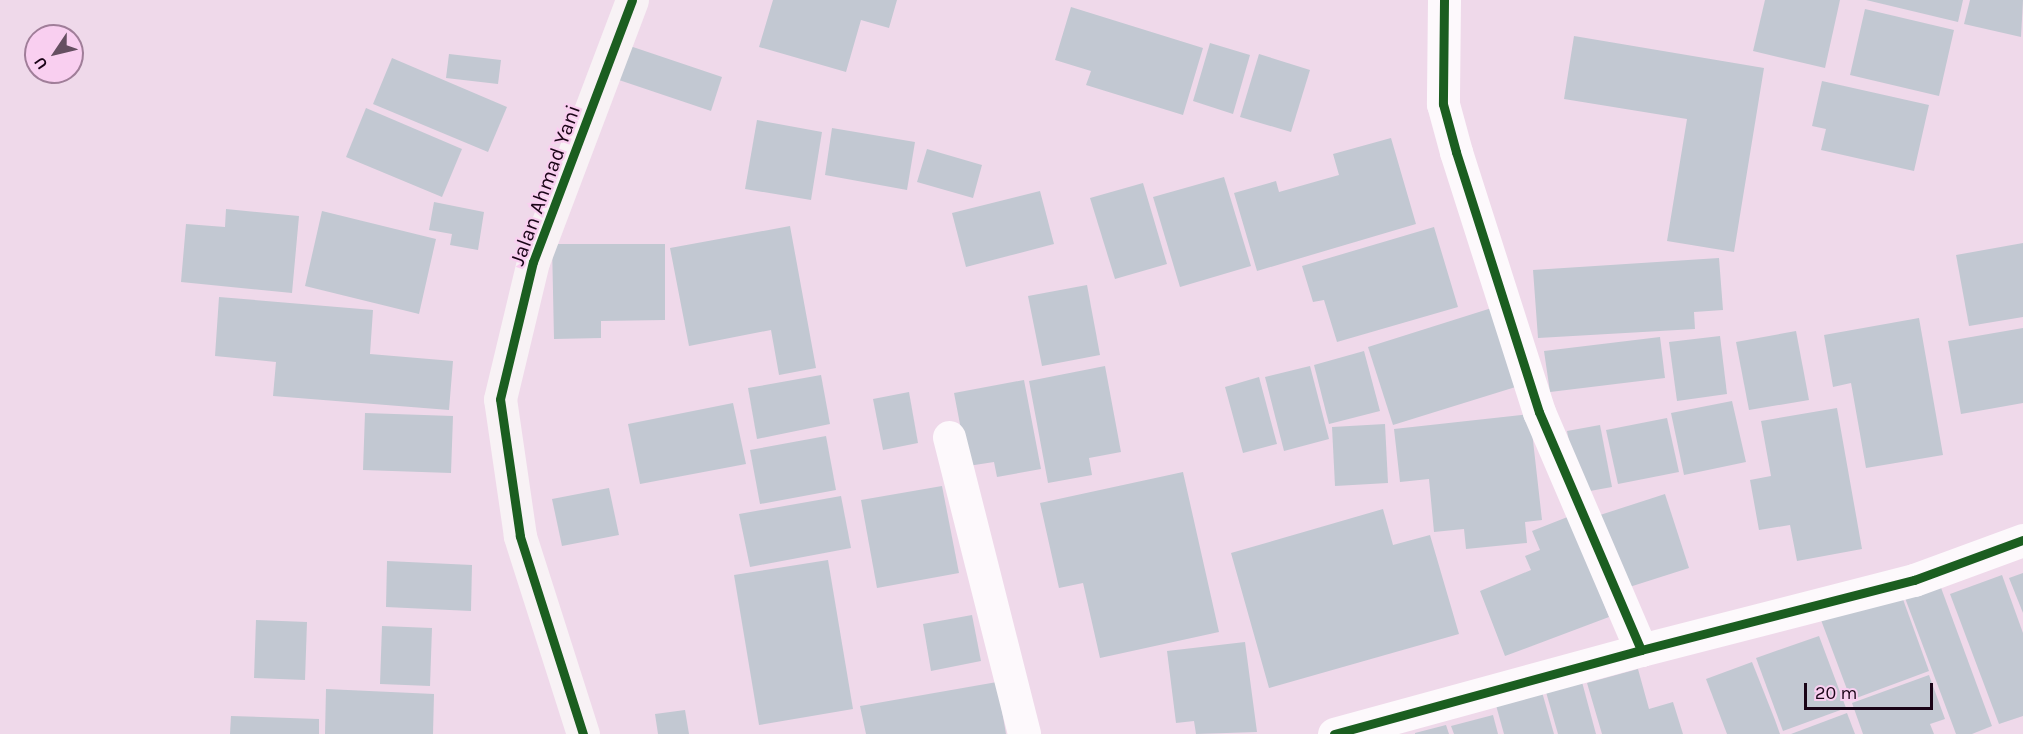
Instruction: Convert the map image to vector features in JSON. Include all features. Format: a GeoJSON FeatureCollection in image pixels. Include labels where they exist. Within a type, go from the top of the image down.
{"type":"FeatureCollection","features":[{"type":"Feature","properties":{"kind":"street","name":"Jalan Ahmad Yani"},"geometry":{"type":"LineString","coordinates":[[583,734],[520,536],[500,399],[533,262],[632,0]]}},
{"type":"Feature","properties":{"kind":"street"},"geometry":{"type":"LineString","coordinates":[[1444,0],[1443,104],[1456,152],[1539,412],[1641,650]]}},
{"type":"Feature","properties":{"kind":"street"},"geometry":{"type":"LineString","coordinates":[[949,437],[1024,734]]}},
{"type":"Feature","properties":{"kind":"street"},"geometry":{"type":"LineString","coordinates":[[1334,734],[1365,729],[1641,650],[1914,580],[2023,540]]}},
{"type":"Feature","properties":{"kind":"building"},"geometry":{"type":"Polygon","coordinates":[[[773,0],[897,0],[889,28],[861,20],[846,72],[759,47],[773,0]]]}},
{"type":"Feature","properties":{"kind":"building"},"geometry":{"type":"Polygon","coordinates":[[[1765,0],[1840,0],[1825,68],[1753,51],[1765,0]]]}},
{"type":"Feature","properties":{"kind":"building"},"geometry":{"type":"Polygon","coordinates":[[[1866,0],[1963,0],[1958,22],[1866,0]]]}},
{"type":"Feature","properties":{"kind":"building"},"geometry":{"type":"Polygon","coordinates":[[[1970,0],[2023,0],[2021,37],[1964,24],[1970,0]]]}},
{"type":"Feature","properties":{"kind":"building"},"geometry":{"type":"Polygon","coordinates":[[[1071,7],[1203,48],[1183,115],[1086,85],[1091,71],[1055,60],[1071,7]]]}},
{"type":"Feature","properties":{"kind":"building"},"geometry":{"type":"Polygon","coordinates":[[[1865,9],[1954,30],[1939,96],[1850,75],[1865,9]]]}},
{"type":"Feature","properties":{"kind":"building"},"geometry":{"type":"Polygon","coordinates":[[[1574,36],[1764,68],[1734,252],[1667,241],[1687,119],[1564,99],[1574,36]]]}},
{"type":"Feature","properties":{"kind":"building"},"geometry":{"type":"Polygon","coordinates":[[[1210,43],[1250,55],[1233,114],[1193,101],[1210,43]]]}},
{"type":"Feature","properties":{"kind":"building"},"geometry":{"type":"Polygon","coordinates":[[[630,46],[722,77],[711,111],[619,80],[630,46]]]}},
{"type":"Feature","properties":{"kind":"building"},"geometry":{"type":"Polygon","coordinates":[[[449,54],[501,60],[498,84],[446,78],[449,54]]]}},
{"type":"Feature","properties":{"kind":"building"},"geometry":{"type":"Polygon","coordinates":[[[1259,54],[1310,70],[1291,132],[1240,117],[1259,54]]]}},
{"type":"Feature","properties":{"kind":"building"},"geometry":{"type":"Polygon","coordinates":[[[392,58],[507,107],[488,152],[373,104],[392,58]]]}},
{"type":"Feature","properties":{"kind":"building"},"geometry":{"type":"Polygon","coordinates":[[[1822,81],[1929,105],[1914,171],[1821,150],[1826,129],[1812,126],[1822,81]]]}},
{"type":"Feature","properties":{"kind":"building"},"geometry":{"type":"Polygon","coordinates":[[[366,108],[462,149],[442,197],[346,157],[366,108]]]}},
{"type":"Feature","properties":{"kind":"building"},"geometry":{"type":"Polygon","coordinates":[[[757,120],[822,132],[811,200],[745,189],[757,120]]]}},
{"type":"Feature","properties":{"kind":"building"},"geometry":{"type":"Polygon","coordinates":[[[832,128],[915,142],[907,190],[825,175],[832,128]]]}},
{"type":"Feature","properties":{"kind":"building"},"geometry":{"type":"Polygon","coordinates":[[[1391,138],[1416,224],[1257,271],[1234,193],[1276,181],[1279,192],[1339,175],[1333,154],[1391,138]]]}},
{"type":"Feature","properties":{"kind":"building"},"geometry":{"type":"Polygon","coordinates":[[[927,149],[982,165],[973,198],[917,182],[927,149]]]}},
{"type":"Feature","properties":{"kind":"building"},"geometry":{"type":"Polygon","coordinates":[[[1224,177],[1251,266],[1180,287],[1153,197],[1224,177]]]}},
{"type":"Feature","properties":{"kind":"building"},"geometry":{"type":"Polygon","coordinates":[[[1143,183],[1167,264],[1115,279],[1090,198],[1143,183]]]}},
{"type":"Feature","properties":{"kind":"building"},"geometry":{"type":"Polygon","coordinates":[[[1040,191],[1054,244],[966,267],[952,213],[1040,191]]]}},
{"type":"Feature","properties":{"kind":"building"},"geometry":{"type":"Polygon","coordinates":[[[434,202],[484,212],[478,250],[450,245],[452,234],[429,230],[434,202]]]}},
{"type":"Feature","properties":{"kind":"building"},"geometry":{"type":"Polygon","coordinates":[[[226,209],[299,216],[292,293],[181,282],[186,224],[225,227],[226,209]]]}},
{"type":"Feature","properties":{"kind":"building"},"geometry":{"type":"Polygon","coordinates":[[[322,211],[436,239],[419,314],[305,286],[322,211]]]}},
{"type":"Feature","properties":{"kind":"building"},"geometry":{"type":"Polygon","coordinates":[[[790,226],[816,368],[779,375],[771,330],[689,346],[670,248],[790,226]]]}},
{"type":"Feature","properties":{"kind":"building"},"geometry":{"type":"Polygon","coordinates":[[[1434,227],[1458,307],[1337,342],[1324,300],[1313,302],[1302,266],[1434,227]]]}},
{"type":"Feature","properties":{"kind":"building"},"geometry":{"type":"Polygon","coordinates":[[[2023,243],[2023,317],[1969,326],[1956,255],[2023,243]]]}},
{"type":"Feature","properties":{"kind":"building"},"geometry":{"type":"Polygon","coordinates":[[[552,244],[665,244],[665,320],[601,321],[601,338],[554,339],[552,244]]]}},
{"type":"Feature","properties":{"kind":"building"},"geometry":{"type":"Polygon","coordinates":[[[1719,258],[1723,310],[1694,312],[1695,329],[1538,338],[1533,270],[1719,258]]]}},
{"type":"Feature","properties":{"kind":"building"},"geometry":{"type":"Polygon","coordinates":[[[1087,285],[1100,355],[1042,366],[1028,296],[1087,285]]]}},
{"type":"Feature","properties":{"kind":"building"},"geometry":{"type":"Polygon","coordinates":[[[219,297],[373,310],[370,354],[453,361],[449,410],[273,396],[276,362],[215,356],[219,297]]]}},
{"type":"Feature","properties":{"kind":"building"},"geometry":{"type":"Polygon","coordinates":[[[1498,306],[1522,385],[1393,425],[1368,347],[1498,306]]]}},
{"type":"Feature","properties":{"kind":"building"},"geometry":{"type":"Polygon","coordinates":[[[1919,318],[1943,455],[1866,468],[1851,383],[1833,387],[1824,335],[1919,318]]]}},
{"type":"Feature","properties":{"kind":"building"},"geometry":{"type":"Polygon","coordinates":[[[2023,328],[2023,403],[1961,414],[1948,341],[2023,328]]]}},
{"type":"Feature","properties":{"kind":"building"},"geometry":{"type":"Polygon","coordinates":[[[1796,331],[1809,400],[1749,410],[1736,342],[1796,331]]]}},
{"type":"Feature","properties":{"kind":"building"},"geometry":{"type":"Polygon","coordinates":[[[1720,336],[1727,394],[1677,401],[1669,342],[1720,336]]]}},
{"type":"Feature","properties":{"kind":"building"},"geometry":{"type":"Polygon","coordinates":[[[1660,337],[1665,378],[1550,392],[1544,351],[1660,337]]]}},
{"type":"Feature","properties":{"kind":"building"},"geometry":{"type":"Polygon","coordinates":[[[1364,351],[1380,411],[1329,424],[1314,365],[1364,351]]]}},
{"type":"Feature","properties":{"kind":"building"},"geometry":{"type":"Polygon","coordinates":[[[1105,366],[1121,452],[1089,458],[1092,475],[1048,483],[1029,381],[1105,366]]]}},
{"type":"Feature","properties":{"kind":"building"},"geometry":{"type":"Polygon","coordinates":[[[1310,366],[1329,439],[1284,451],[1265,377],[1310,366]]]}},
{"type":"Feature","properties":{"kind":"building"},"geometry":{"type":"Polygon","coordinates":[[[821,375],[830,424],[757,439],[748,388],[821,375]]]}},
{"type":"Feature","properties":{"kind":"building"},"geometry":{"type":"Polygon","coordinates":[[[1259,377],[1277,444],[1243,453],[1225,387],[1259,377]]]}},
{"type":"Feature","properties":{"kind":"building"},"geometry":{"type":"Polygon","coordinates":[[[1024,380],[1041,469],[997,477],[994,462],[968,466],[954,393],[1024,380]]]}},
{"type":"Feature","properties":{"kind":"building"},"geometry":{"type":"Polygon","coordinates":[[[909,392],[918,443],[883,450],[873,399],[909,392]]]}},
{"type":"Feature","properties":{"kind":"building"},"geometry":{"type":"Polygon","coordinates":[[[1732,401],[1746,462],[1684,475],[1671,413],[1732,401]]]}},
{"type":"Feature","properties":{"kind":"building"},"geometry":{"type":"Polygon","coordinates":[[[733,403],[746,464],[640,484],[628,424],[733,403]]]}},
{"type":"Feature","properties":{"kind":"building"},"geometry":{"type":"Polygon","coordinates":[[[1837,408],[1862,549],[1797,561],[1790,525],[1759,530],[1750,480],[1771,476],[1761,421],[1837,408]]]}},
{"type":"Feature","properties":{"kind":"building"},"geometry":{"type":"Polygon","coordinates":[[[365,413],[453,416],[451,473],[363,470],[365,413]]]}},
{"type":"Feature","properties":{"kind":"building"},"geometry":{"type":"Polygon","coordinates":[[[1530,414],[1542,520],[1525,522],[1527,543],[1466,549],[1464,529],[1434,532],[1429,479],[1400,482],[1394,429],[1530,414]]]}},
{"type":"Feature","properties":{"kind":"building"},"geometry":{"type":"Polygon","coordinates":[[[1667,418],[1679,472],[1618,484],[1606,430],[1667,418]]]}},
{"type":"Feature","properties":{"kind":"building"},"geometry":{"type":"Polygon","coordinates":[[[1385,424],[1388,483],[1335,486],[1332,427],[1385,424]]]}},
{"type":"Feature","properties":{"kind":"building"},"geometry":{"type":"Polygon","coordinates":[[[1600,425],[1612,487],[1579,493],[1567,431],[1600,425]]]}},
{"type":"Feature","properties":{"kind":"building"},"geometry":{"type":"Polygon","coordinates":[[[826,436],[836,490],[760,504],[750,450],[826,436]]]}},
{"type":"Feature","properties":{"kind":"building"},"geometry":{"type":"Polygon","coordinates":[[[1183,472],[1219,632],[1100,658],[1083,583],[1059,588],[1040,503],[1183,472]]]}},
{"type":"Feature","properties":{"kind":"building"},"geometry":{"type":"Polygon","coordinates":[[[942,486],[959,573],[877,588],[861,500],[942,486]]]}},
{"type":"Feature","properties":{"kind":"building"},"geometry":{"type":"Polygon","coordinates":[[[609,488],[619,535],[562,546],[552,499],[609,488]]]}},
{"type":"Feature","properties":{"kind":"building"},"geometry":{"type":"Polygon","coordinates":[[[1665,494],[1689,568],[1620,590],[1597,516],[1665,494]]]}},
{"type":"Feature","properties":{"kind":"building"},"geometry":{"type":"Polygon","coordinates":[[[841,496],[851,548],[750,567],[739,514],[841,496]]]}},
{"type":"Feature","properties":{"kind":"building"},"geometry":{"type":"Polygon","coordinates":[[[1383,509],[1393,545],[1430,535],[1459,634],[1269,688],[1231,553],[1383,509]]]}},
{"type":"Feature","properties":{"kind":"building"},"geometry":{"type":"Polygon","coordinates":[[[1570,516],[1609,617],[1505,656],[1480,591],[1531,570],[1525,556],[1540,550],[1532,531],[1570,516]]]}},
{"type":"Feature","properties":{"kind":"building"},"geometry":{"type":"Polygon","coordinates":[[[828,560],[853,709],[759,725],[734,575],[828,560]]]}},
{"type":"Feature","properties":{"kind":"building"},"geometry":{"type":"Polygon","coordinates":[[[387,561],[472,565],[471,611],[386,607],[387,561]]]}},
{"type":"Feature","properties":{"kind":"building"},"geometry":{"type":"Polygon","coordinates":[[[2023,573],[2023,613],[2009,578],[2023,573]]]}},
{"type":"Feature","properties":{"kind":"building"},"geometry":{"type":"Polygon","coordinates":[[[2002,575],[2023,633],[2023,716],[1999,724],[1950,594],[2002,575]]]}},
{"type":"Feature","properties":{"kind":"building"},"geometry":{"type":"Polygon","coordinates":[[[1940,585],[1992,726],[1972,734],[1956,734],[1905,598],[1940,585]]]}},
{"type":"Feature","properties":{"kind":"building"},"geometry":{"type":"Polygon","coordinates":[[[1900,591],[1929,671],[1851,700],[1821,620],[1900,591]]]}},
{"type":"Feature","properties":{"kind":"building"},"geometry":{"type":"Polygon","coordinates":[[[972,615],[981,661],[931,671],[923,624],[972,615]]]}},
{"type":"Feature","properties":{"kind":"building"},"geometry":{"type":"Polygon","coordinates":[[[256,620],[307,622],[305,680],[254,678],[256,620]]]}},
{"type":"Feature","properties":{"kind":"building"},"geometry":{"type":"Polygon","coordinates":[[[382,626],[432,628],[430,686],[380,684],[382,626]]]}},
{"type":"Feature","properties":{"kind":"building"},"geometry":{"type":"Polygon","coordinates":[[[1819,636],[1846,708],[1783,731],[1756,658],[1819,636]]]}},
{"type":"Feature","properties":{"kind":"building"},"geometry":{"type":"Polygon","coordinates":[[[1245,642],[1257,732],[1196,734],[1194,721],[1176,723],[1167,651],[1245,642]]]}},
{"type":"Feature","properties":{"kind":"building"},"geometry":{"type":"Polygon","coordinates":[[[1752,662],[1780,734],[1727,734],[1706,679],[1752,662]]]}},
{"type":"Feature","properties":{"kind":"building"},"geometry":{"type":"Polygon","coordinates":[[[1638,669],[1649,709],[1673,702],[1683,734],[1602,734],[1587,683],[1638,669]]]}},
{"type":"Feature","properties":{"kind":"building"},"geometry":{"type":"Polygon","coordinates":[[[1929,675],[1945,719],[1930,724],[1934,734],[1863,734],[1852,703],[1929,675]]]}},
{"type":"Feature","properties":{"kind":"building"},"geometry":{"type":"Polygon","coordinates":[[[997,682],[1006,734],[866,734],[860,706],[997,682]]]}},
{"type":"Feature","properties":{"kind":"building"},"geometry":{"type":"Polygon","coordinates":[[[1582,682],[1596,734],[1558,734],[1546,692],[1582,682]]]}},
{"type":"Feature","properties":{"kind":"building"},"geometry":{"type":"Polygon","coordinates":[[[1540,685],[1554,734],[1504,734],[1494,698],[1540,685]]]}},
{"type":"Feature","properties":{"kind":"building"},"geometry":{"type":"Polygon","coordinates":[[[326,689],[434,694],[433,734],[325,734],[326,689]]]}},
{"type":"Feature","properties":{"kind":"building"},"geometry":{"type":"Polygon","coordinates":[[[685,710],[689,734],[658,734],[655,714],[685,710]]]}},
{"type":"Feature","properties":{"kind":"building"},"geometry":{"type":"Polygon","coordinates":[[[1847,713],[1855,734],[1791,734],[1847,713]]]}},
{"type":"Feature","properties":{"kind":"building"},"geometry":{"type":"Polygon","coordinates":[[[1493,715],[1498,734],[1454,734],[1451,726],[1493,715]]]}},
{"type":"Feature","properties":{"kind":"building"},"geometry":{"type":"Polygon","coordinates":[[[231,716],[319,719],[319,734],[230,734],[231,716]]]}},
{"type":"Feature","properties":{"kind":"building"},"geometry":{"type":"Polygon","coordinates":[[[1446,725],[1449,734],[1415,734],[1415,733],[1446,725]]]}},
{"type":"Feature","properties":{"kind":"cycle path"},"geometry":{"type":"LineString","coordinates":[[583,734],[520,536],[500,399],[533,262],[632,0]]}},
{"type":"Feature","properties":{"kind":"cycle path"},"geometry":{"type":"LineString","coordinates":[[1444,0],[1443,104],[1456,152],[1539,412],[1641,650]]}},
{"type":"Feature","properties":{"kind":"cycle path"},"geometry":{"type":"LineString","coordinates":[[1334,734],[1641,650],[1914,580],[2023,540]]}}]}
